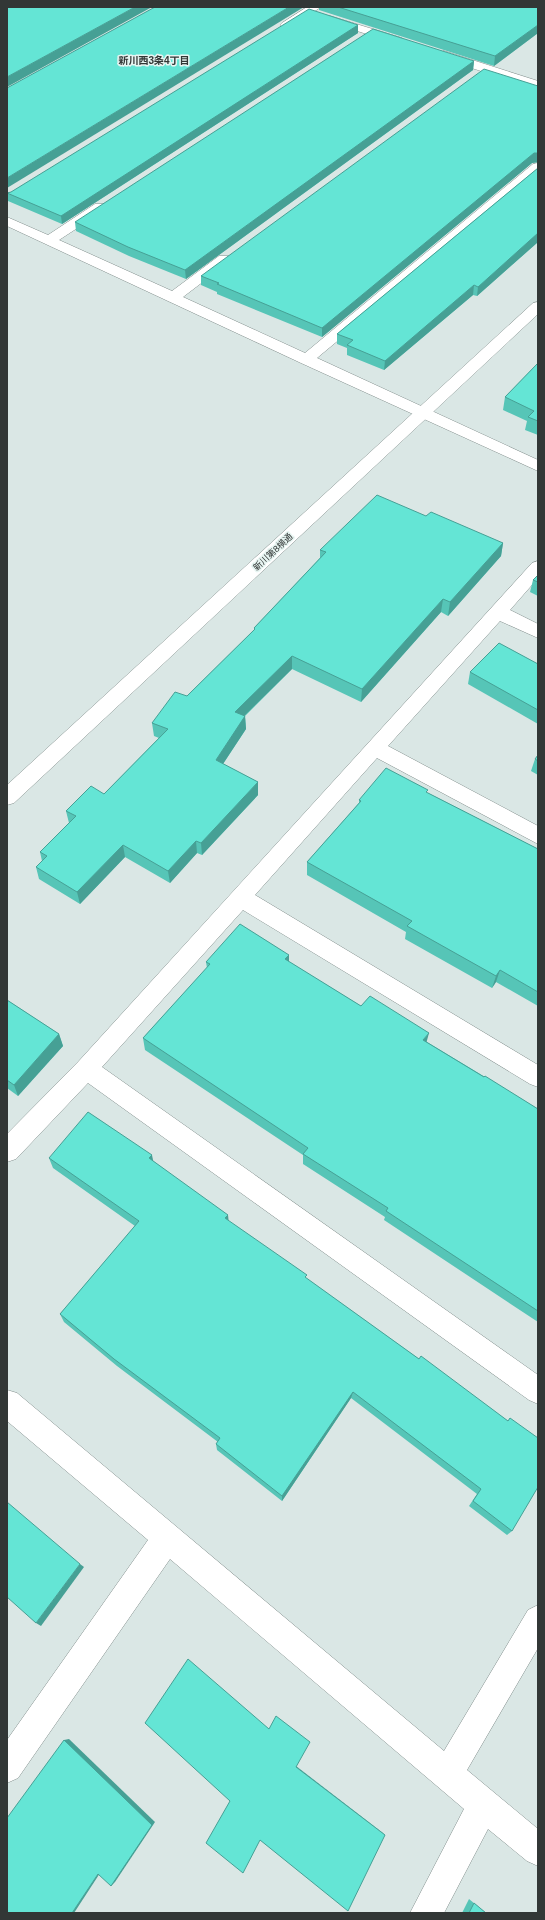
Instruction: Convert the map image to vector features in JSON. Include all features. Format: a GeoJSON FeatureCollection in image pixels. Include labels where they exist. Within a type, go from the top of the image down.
{"type":"FeatureCollection","features":[{"type":"Feature","properties":{"kind":"street"},"geometry":{"type":"LineString","coordinates":[[274,32],[311,9],[370,32],[406,43]]}},
{"type":"Feature","properties":{"kind":"street"},"geometry":{"type":"LineString","coordinates":[[357,40],[370,32]]}},
{"type":"Feature","properties":{"kind":"street"},"geometry":{"type":"LineString","coordinates":[[435,52],[538,85]]}},
{"type":"Feature","properties":{"kind":"street"},"geometry":{"type":"LineString","coordinates":[[472,77],[485,68]]}},
{"type":"Feature","properties":{"kind":"street"},"geometry":{"type":"LineString","coordinates":[[306,360],[538,167]]}},
{"type":"Feature","properties":{"kind":"street"},"geometry":{"type":"LineString","coordinates":[[49,240],[109,201]]}},
{"type":"Feature","properties":{"kind":"street"},"geometry":{"type":"LineString","coordinates":[[7,221],[422,414],[538,466]]}},
{"type":"Feature","properties":{"kind":"street"},"geometry":{"type":"LineString","coordinates":[[172,298],[236,251]]}},
{"type":"Feature","properties":{"kind":"street","name":"新川第8横通"},"geometry":{"type":"LineString","coordinates":[[7,798],[538,306]]}},
{"type":"Feature","properties":{"kind":"street"},"geometry":{"type":"LineString","coordinates":[[7,1151],[86,1069],[538,567]]}},
{"type":"Feature","properties":{"kind":"street"},"geometry":{"type":"LineString","coordinates":[[498,612],[538,632]]}},
{"type":"Feature","properties":{"kind":"street"},"geometry":{"type":"LineString","coordinates":[[374,748],[538,836]]}},
{"type":"Feature","properties":{"kind":"street"},"geometry":{"type":"LineString","coordinates":[[240,897],[538,1077]]}},
{"type":"Feature","properties":{"kind":"street"},"geometry":{"type":"LineString","coordinates":[[86,1069],[538,1391]]}},
{"type":"Feature","properties":{"kind":"street"},"geometry":{"type":"LineString","coordinates":[[7,1403],[538,1850]]}},
{"type":"Feature","properties":{"kind":"street"},"geometry":{"type":"LineString","coordinates":[[7,1767],[167,1538]]}},
{"type":"Feature","properties":{"kind":"street"},"geometry":{"type":"LineString","coordinates":[[448,1774],[538,1620]]}},
{"type":"Feature","properties":{"kind":"street"},"geometry":{"type":"LineString","coordinates":[[426,1913],[484,1804]]}},
{"type":"Feature","properties":{"kind":"building"},"geometry":{"type":"Polygon","coordinates":[[[7,7],[135,7],[7,77],[7,7]]]}},
{"type":"Feature","properties":{"kind":"building"},"geometry":{"type":"Polygon","coordinates":[[[155,7],[289,7],[7,178],[7,88],[155,7]]]}},
{"type":"Feature","properties":{"kind":"building"},"geometry":{"type":"Polygon","coordinates":[[[338,7],[538,7],[538,25],[495,56],[338,7]]]}},
{"type":"Feature","properties":{"kind":"building"},"geometry":{"type":"Polygon","coordinates":[[[309,9],[358,25],[61,216],[7,193],[11,192],[309,9]]]}},
{"type":"Feature","properties":{"kind":"building"},"geometry":{"type":"Polygon","coordinates":[[[373,29],[474,61],[185,270],[128,247],[75,222],[373,29]]]}},
{"type":"Feature","properties":{"kind":"building"},"geometry":{"type":"Polygon","coordinates":[[[484,69],[538,86],[538,153],[534,153],[322,328],[201,276],[484,69]]]}},
{"type":"Feature","properties":{"kind":"building"},"geometry":{"type":"Polygon","coordinates":[[[538,168],[538,233],[478,287],[474,285],[385,361],[347,345],[353,340],[337,334],[538,168]]]}},
{"type":"Feature","properties":{"kind":"building"},"geometry":{"type":"Polygon","coordinates":[[[538,363],[538,421],[528,417],[534,411],[505,397],[538,363]]]}},
{"type":"Feature","properties":{"kind":"building"},"geometry":{"type":"Polygon","coordinates":[[[377,495],[426,516],[431,512],[503,543],[450,602],[443,599],[362,689],[292,656],[235,712],[245,716],[216,760],[258,782],[201,843],[196,841],[168,871],[123,845],[77,892],[36,867],[47,856],[40,852],[76,816],[66,811],[91,786],[104,794],[168,729],[152,723],[175,692],[187,696],[255,629],[254,628],[326,552],[320,550],[377,495]]]}},
{"type":"Feature","properties":{"kind":"building"},"geometry":{"type":"Polygon","coordinates":[[[538,575],[538,582],[533,580],[538,575]]]}},
{"type":"Feature","properties":{"kind":"building"},"geometry":{"type":"Polygon","coordinates":[[[499,643],[538,664],[538,710],[470,672],[499,643]]]}},
{"type":"Feature","properties":{"kind":"building"},"geometry":{"type":"Polygon","coordinates":[[[386,768],[428,790],[426,792],[538,849],[538,992],[500,970],[496,976],[407,926],[412,921],[307,862],[361,801],[359,800],[386,768]]]}},
{"type":"Feature","properties":{"kind":"building"},"geometry":{"type":"Polygon","coordinates":[[[240,924],[289,955],[285,959],[361,1006],[370,996],[429,1033],[423,1040],[538,1109],[538,1311],[386,1211],[388,1208],[303,1154],[308,1148],[143,1038],[210,964],[206,962],[240,924]]]}},
{"type":"Feature","properties":{"kind":"building"},"geometry":{"type":"Polygon","coordinates":[[[7,1000],[59,1034],[14,1085],[7,1080],[7,1000]]]}},
{"type":"Feature","properties":{"kind":"building"},"geometry":{"type":"Polygon","coordinates":[[[88,1112],[152,1155],[149,1158],[228,1215],[225,1218],[307,1275],[305,1277],[419,1359],[421,1356],[508,1421],[510,1418],[538,1438],[538,1487],[512,1531],[473,1501],[481,1489],[353,1392],[282,1496],[216,1444],[220,1438],[114,1359],[60,1314],[139,1221],[49,1158],[88,1112]]]}},
{"type":"Feature","properties":{"kind":"building"},"geometry":{"type":"Polygon","coordinates":[[[7,1502],[80,1564],[36,1623],[7,1597],[7,1502]]]}},
{"type":"Feature","properties":{"kind":"building"},"geometry":{"type":"Polygon","coordinates":[[[188,1659],[269,1729],[276,1716],[310,1742],[296,1767],[385,1835],[348,1911],[260,1840],[243,1873],[206,1843],[230,1801],[145,1723],[188,1659]]]}},
{"type":"Feature","properties":{"kind":"building"},"geometry":{"type":"Polygon","coordinates":[[[64,1740],[152,1825],[111,1886],[98,1874],[72,1913],[7,1913],[7,1818],[64,1740]]]}},
{"type":"Feature","properties":{"kind":"building"},"geometry":{"type":"Polygon","coordinates":[[[474,1903],[486,1913],[469,1913],[474,1903]]]}},
{"type":"Feature","properties":{"kind":"district","name":"新川西3条4丁目"},"geometry":{"type":"Point","coordinates":[154,60]}}]}
